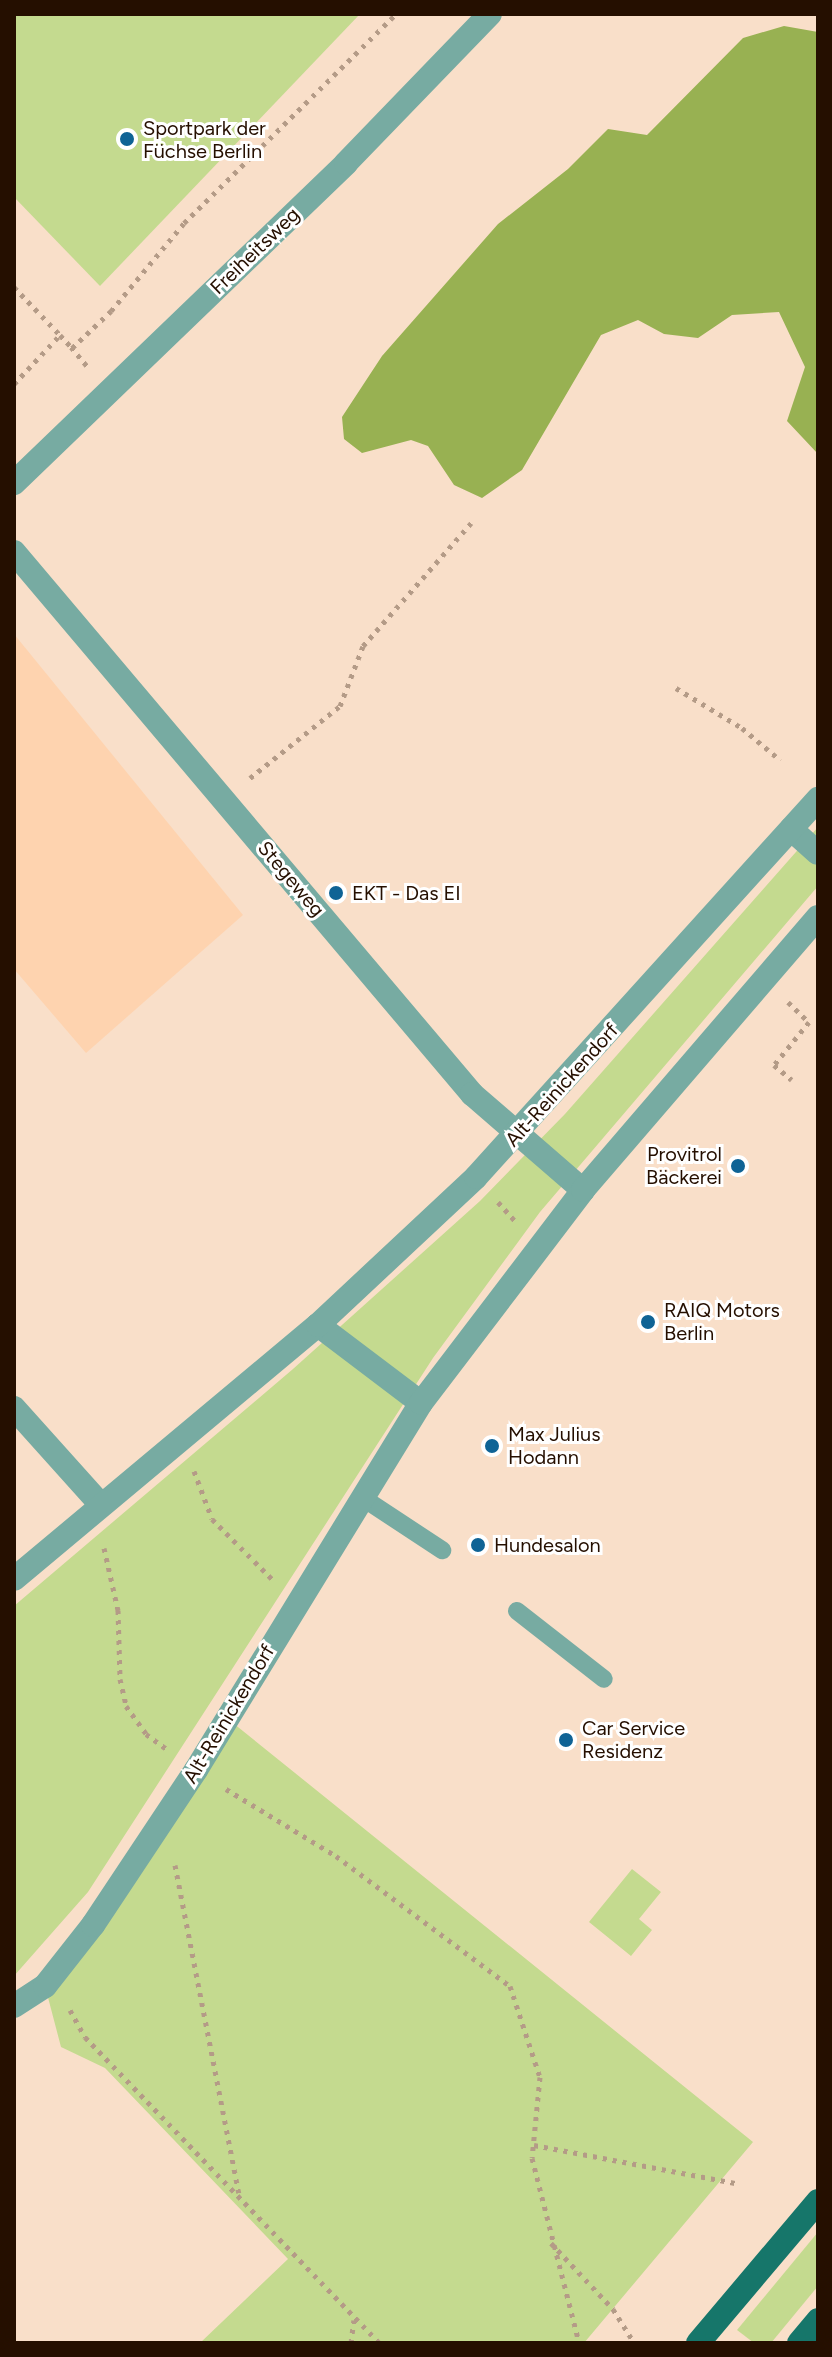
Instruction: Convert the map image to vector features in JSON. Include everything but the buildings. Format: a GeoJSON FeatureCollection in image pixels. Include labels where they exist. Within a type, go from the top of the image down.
{"type":"FeatureCollection","features":[{"type":"Feature","properties":{"kind":"main road"},"geometry":{"type":"LineString","coordinates":[[698,2343],[818,2201]]}},
{"type":"Feature","properties":{"kind":"main road"},"geometry":{"type":"LineString","coordinates":[[799,2343],[818,2320]]}},
{"type":"Feature","properties":{"kind":"street","name":"Freiheitsweg"},"geometry":{"type":"LineString","coordinates":[[14,483],[346,163],[490,14]]}},
{"type":"Feature","properties":{"kind":"street","name":"Stegeweg"},"geometry":{"type":"LineString","coordinates":[[14,552],[472,1094],[583,1190]]}},
{"type":"Feature","properties":{"kind":"street","name":"Alt-Reinickendorf"},"geometry":{"type":"LineString","coordinates":[[14,1579],[181,1435],[318,1325],[476,1177],[519,1134],[818,799]]}},
{"type":"Feature","properties":{"kind":"street"},"geometry":{"type":"LineString","coordinates":[[791,829],[818,853]]}},
{"type":"Feature","properties":{"kind":"street","name":"Alt-Reinickendorf"},"geometry":{"type":"LineString","coordinates":[[14,2006],[51,1979],[166,1816],[421,1403],[583,1190],[818,917]]}},
{"type":"Feature","properties":{"kind":"street"},"geometry":{"type":"LineString","coordinates":[[318,1325],[421,1403]]}},
{"type":"Feature","properties":{"kind":"street"},"geometry":{"type":"LineString","coordinates":[[14,1408],[101,1505]]}},
{"type":"Feature","properties":{"kind":"lane"},"geometry":{"type":"LineString","coordinates":[[363,1498],[442,1550]]}},
{"type":"Feature","properties":{"kind":"lane"},"geometry":{"type":"LineString","coordinates":[[517,1611],[604,1679]]}},
{"type":"Feature","properties":{"kind":"path"},"geometry":{"type":"LineString","coordinates":[[72,348],[111,311],[184,223],[296,118],[396,14]]}},
{"type":"Feature","properties":{"kind":"path"},"geometry":{"type":"LineString","coordinates":[[14,287],[109,392]]}},
{"type":"Feature","properties":{"kind":"path"},"geometry":{"type":"LineString","coordinates":[[14,384],[60,335]]}},
{"type":"Feature","properties":{"kind":"path"},"geometry":{"type":"LineString","coordinates":[[250,779],[340,706],[363,646],[471,523]]}},
{"type":"Feature","properties":{"kind":"path"},"geometry":{"type":"LineString","coordinates":[[676,688],[742,728],[780,760]]}},
{"type":"Feature","properties":{"kind":"path"},"geometry":{"type":"LineString","coordinates":[[764,978],[809,1022],[774,1065],[792,1080]]}},
{"type":"Feature","properties":{"kind":"path"},"geometry":{"type":"LineString","coordinates":[[476,1177],[540,1248]]}},
{"type":"Feature","properties":{"kind":"path"},"geometry":{"type":"LineString","coordinates":[[181,1435],[212,1519],[296,1604]]}},
{"type":"Feature","properties":{"kind":"path"},"geometry":{"type":"LineString","coordinates":[[101,1505],[98,1539],[108,1555],[118,1610],[120,1679],[126,1706],[146,1734],[196,1770],[336,1856],[510,1986],[540,2077],[534,2145],[550,2242],[579,2343]]}},
{"type":"Feature","properties":{"kind":"path"},"geometry":{"type":"LineString","coordinates":[[166,1816],[239,2194]]}},
{"type":"Feature","properties":{"kind":"path"},"geometry":{"type":"LineString","coordinates":[[51,1979],[85,2037],[379,2343]]}},
{"type":"Feature","properties":{"kind":"path"},"geometry":{"type":"LineString","coordinates":[[534,2145],[736,2183]]}},
{"type":"Feature","properties":{"kind":"path"},"geometry":{"type":"LineString","coordinates":[[550,2242],[613,2309],[634,2343]]}},
{"type":"Feature","properties":{"kind":"path"},"geometry":{"type":"LineString","coordinates":[[351,2343],[354,2319]]}},
{"type":"Feature","properties":{"kind":"shaded area"},"geometry":{"type":"Polygon","coordinates":[[[14,634],[243,915],[86,1053],[14,969],[14,634]]]}},
{"type":"Feature","properties":{"kind":"green space","name":"Sportpark der Füchse Berlin"},"geometry":{"type":"Polygon","coordinates":[[[14,14],[360,14],[100,286],[14,197],[14,14]]]}},
{"type":"Feature","properties":{"kind":"green space"},"geometry":{"type":"Polygon","coordinates":[[[784,26],[818,32],[818,454],[787,421],[805,367],[779,312],[732,315],[698,338],[664,334],[638,320],[601,335],[522,470],[482,498],[454,485],[428,446],[411,440],[362,453],[344,439],[342,417],[382,356],[498,224],[568,169],[608,129],[647,135],[743,38],[784,26]]]}},
{"type":"Feature","properties":{"kind":"green space"},"geometry":{"type":"Polygon","coordinates":[[[818,827],[818,886],[540,1212],[433,1358],[88,1892],[14,1976],[14,1606],[293,1369],[480,1201],[565,1114],[818,827]]]}},
{"type":"Feature","properties":{"kind":"green space"},"geometry":{"type":"Polygon","coordinates":[[[228,1719],[753,2142],[584,2343],[200,2343],[288,2259],[105,2068],[61,2047],[45,1986],[228,1719]]]}},
{"type":"Feature","properties":{"kind":"green space"},"geometry":{"type":"Polygon","coordinates":[[[632,1869],[661,1892],[639,1919],[652,1930],[631,1956],[589,1922],[632,1869]]]}},
{"type":"Feature","properties":{"kind":"green space"},"geometry":{"type":"Polygon","coordinates":[[[818,2232],[818,2286],[771,2343],[754,2343],[737,2330],[818,2232]]]}},
{"type":"Feature","properties":{"kind":"place","name":"Sportpark der Füchse Berlin"},"geometry":{"type":"Point","coordinates":[127,139]}},
{"type":"Feature","properties":{"kind":"place","name":"EKT - Das EI"},"geometry":{"type":"Point","coordinates":[336,893]}},
{"type":"Feature","properties":{"kind":"place","name":"Provitrol Bäckerei"},"geometry":{"type":"Point","coordinates":[738,1166]}},
{"type":"Feature","properties":{"kind":"place","name":"RAIQ Motors Berlin"},"geometry":{"type":"Point","coordinates":[648,1322]}},
{"type":"Feature","properties":{"kind":"place","name":"Max Julius Hodann"},"geometry":{"type":"Point","coordinates":[492,1446]}},
{"type":"Feature","properties":{"kind":"place","name":"Hundesalon"},"geometry":{"type":"Point","coordinates":[478,1545]}},
{"type":"Feature","properties":{"kind":"place","name":"Car Service Residenz"},"geometry":{"type":"Point","coordinates":[566,1740]}}]}
